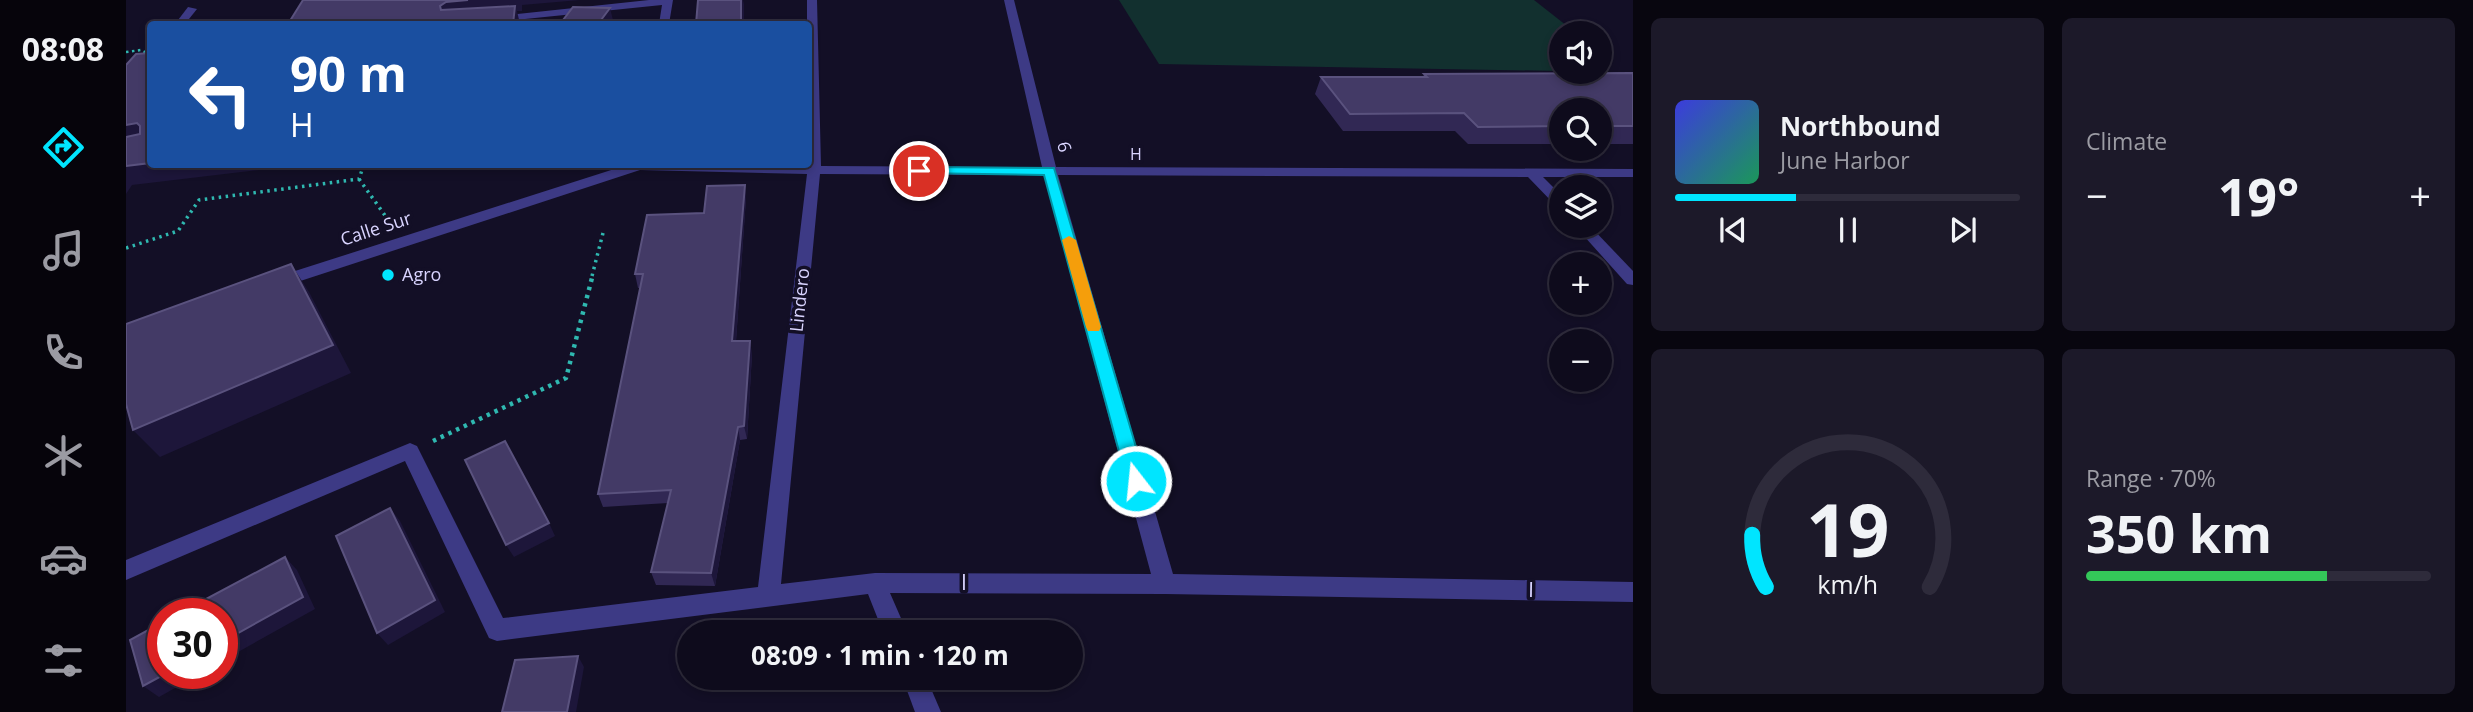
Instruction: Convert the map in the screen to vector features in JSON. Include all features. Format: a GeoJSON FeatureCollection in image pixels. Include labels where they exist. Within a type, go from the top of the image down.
{"type":"FeatureCollection","features":[{"type":"Feature","properties":{"kind":"street","name":"Lindero"},"geometry":{"type":"LineString","coordinates":[[768,598],[814,170],[812,0]]}},
{"type":"Feature","properties":{"kind":"street","name":"6"},"geometry":{"type":"LineString","coordinates":[[1009,0],[1050,171],[1165,584]]}},
{"type":"Feature","properties":{"kind":"street"},"geometry":{"type":"LineString","coordinates":[[480,21],[668,1],[665,21]]}},
{"type":"Feature","properties":{"kind":"street"},"geometry":{"type":"LineString","coordinates":[[182,21],[192,9]]}},
{"type":"Feature","properties":{"kind":"street","name":"Calle Sur"},"geometry":{"type":"LineString","coordinates":[[258,289],[630,168]]}},
{"type":"Feature","properties":{"kind":"street","name":"H"},"geometry":{"type":"LineString","coordinates":[[744,168],[1633,173]]}},
{"type":"Feature","properties":{"kind":"street"},"geometry":{"type":"LineString","coordinates":[[1534,174],[1549,190]]}},
{"type":"Feature","properties":{"kind":"street"},"geometry":{"type":"LineString","coordinates":[[1593,238],[1633,280]]}},
{"type":"Feature","properties":{"kind":"street"},"geometry":{"type":"LineString","coordinates":[[126,570],[410,452]]}},
{"type":"Feature","properties":{"kind":"street","name":"I"},"geometry":{"type":"LineString","coordinates":[[410,452],[497,630],[875,583],[1165,584],[1633,592]]}},
{"type":"Feature","properties":{"kind":"street"},"geometry":{"type":"LineString","coordinates":[[875,583],[890,620]]}},
{"type":"Feature","properties":{"kind":"street"},"geometry":{"type":"LineString","coordinates":[[919,690],[928,712]]}},
{"type":"Feature","properties":{"kind":"path"},"geometry":{"type":"LineString","coordinates":[[126,51],[141,50],[147,53]]}},
{"type":"Feature","properties":{"kind":"path"},"geometry":{"type":"LineString","coordinates":[[359,180],[363,168]]}},
{"type":"Feature","properties":{"kind":"path"},"geometry":{"type":"LineString","coordinates":[[359,180],[403,240]]}},
{"type":"Feature","properties":{"kind":"path"},"geometry":{"type":"LineString","coordinates":[[126,248],[178,231],[199,200],[359,180]]}},
{"type":"Feature","properties":{"kind":"path"},"geometry":{"type":"LineString","coordinates":[[410,452],[566,378],[603,233]]}},
{"type":"Feature","properties":{"kind":"green space"},"geometry":{"type":"Polygon","coordinates":[[[1119,0],[1534,0],[1561,21],[1549,21],[1549,71],[1159,64],[1119,0]]]}},
{"type":"Feature","properties":{"kind":"building"},"geometry":{"type":"Polygon","coordinates":[[[303,0],[468,0],[446,2],[440,6],[441,10],[515,6],[513,21],[290,21],[303,0]]]}},
{"type":"Feature","properties":{"kind":"building"},"geometry":{"type":"Polygon","coordinates":[[[698,0],[741,0],[741,21],[696,21],[698,0]]]}},
{"type":"Feature","properties":{"kind":"building"},"geometry":{"type":"Polygon","coordinates":[[[573,7],[610,8],[600,21],[562,21],[573,7]]]}},
{"type":"Feature","properties":{"kind":"building"},"geometry":{"type":"Polygon","coordinates":[[[147,53],[147,163],[126,166],[126,137],[140,134],[140,126],[137,123],[126,125],[126,65],[136,54],[147,53]]]}},
{"type":"Feature","properties":{"kind":"building"},"geometry":{"type":"Polygon","coordinates":[[[1549,73],[1549,84],[1612,84],[1612,73],[1633,73],[1633,126],[1612,126],[1612,98],[1549,98],[1549,126],[1478,127],[1464,113],[1350,114],[1321,77],[1549,73]]]}},
{"type":"Feature","properties":{"kind":"building"},"geometry":{"type":"Polygon","coordinates":[[[745,185],[732,341],[750,341],[744,426],[738,427],[711,573],[651,572],[671,490],[598,494],[643,274],[635,274],[647,215],[704,213],[707,186],[745,185]]]}},
{"type":"Feature","properties":{"kind":"building"},"geometry":{"type":"Polygon","coordinates":[[[291,264],[333,345],[133,430],[126,404],[126,324],[291,264]]]}},
{"type":"Feature","properties":{"kind":"building"},"geometry":{"type":"Polygon","coordinates":[[[505,441],[549,523],[506,545],[465,460],[505,441]]]}},
{"type":"Feature","properties":{"kind":"building"},"geometry":{"type":"Polygon","coordinates":[[[390,508],[435,600],[377,633],[336,536],[390,508]]]}},
{"type":"Feature","properties":{"kind":"building"},"geometry":{"type":"Polygon","coordinates":[[[285,557],[303,597],[238,633],[238,598],[208,598],[285,557]]]}},
{"type":"Feature","properties":{"kind":"building"},"geometry":{"type":"Polygon","coordinates":[[[147,631],[147,684],[143,686],[130,640],[147,631]]]}},
{"type":"Feature","properties":{"kind":"building"},"geometry":{"type":"Polygon","coordinates":[[[578,656],[567,712],[502,712],[515,660],[578,656]]]}},
{"type":"Feature","properties":{"kind":"slow traffic"},"geometry":{"type":"LineString","coordinates":[[1069,240],[1093,327]]}},
{"type":"Feature","properties":{"kind":"place","name":"Agro"},"geometry":{"type":"Point","coordinates":[388,275]}},
{"type":"Feature","properties":{"kind":"route"},"geometry":{"type":"LineString","coordinates":[[919,171],[1050,171],[1136,481]]}}]}
